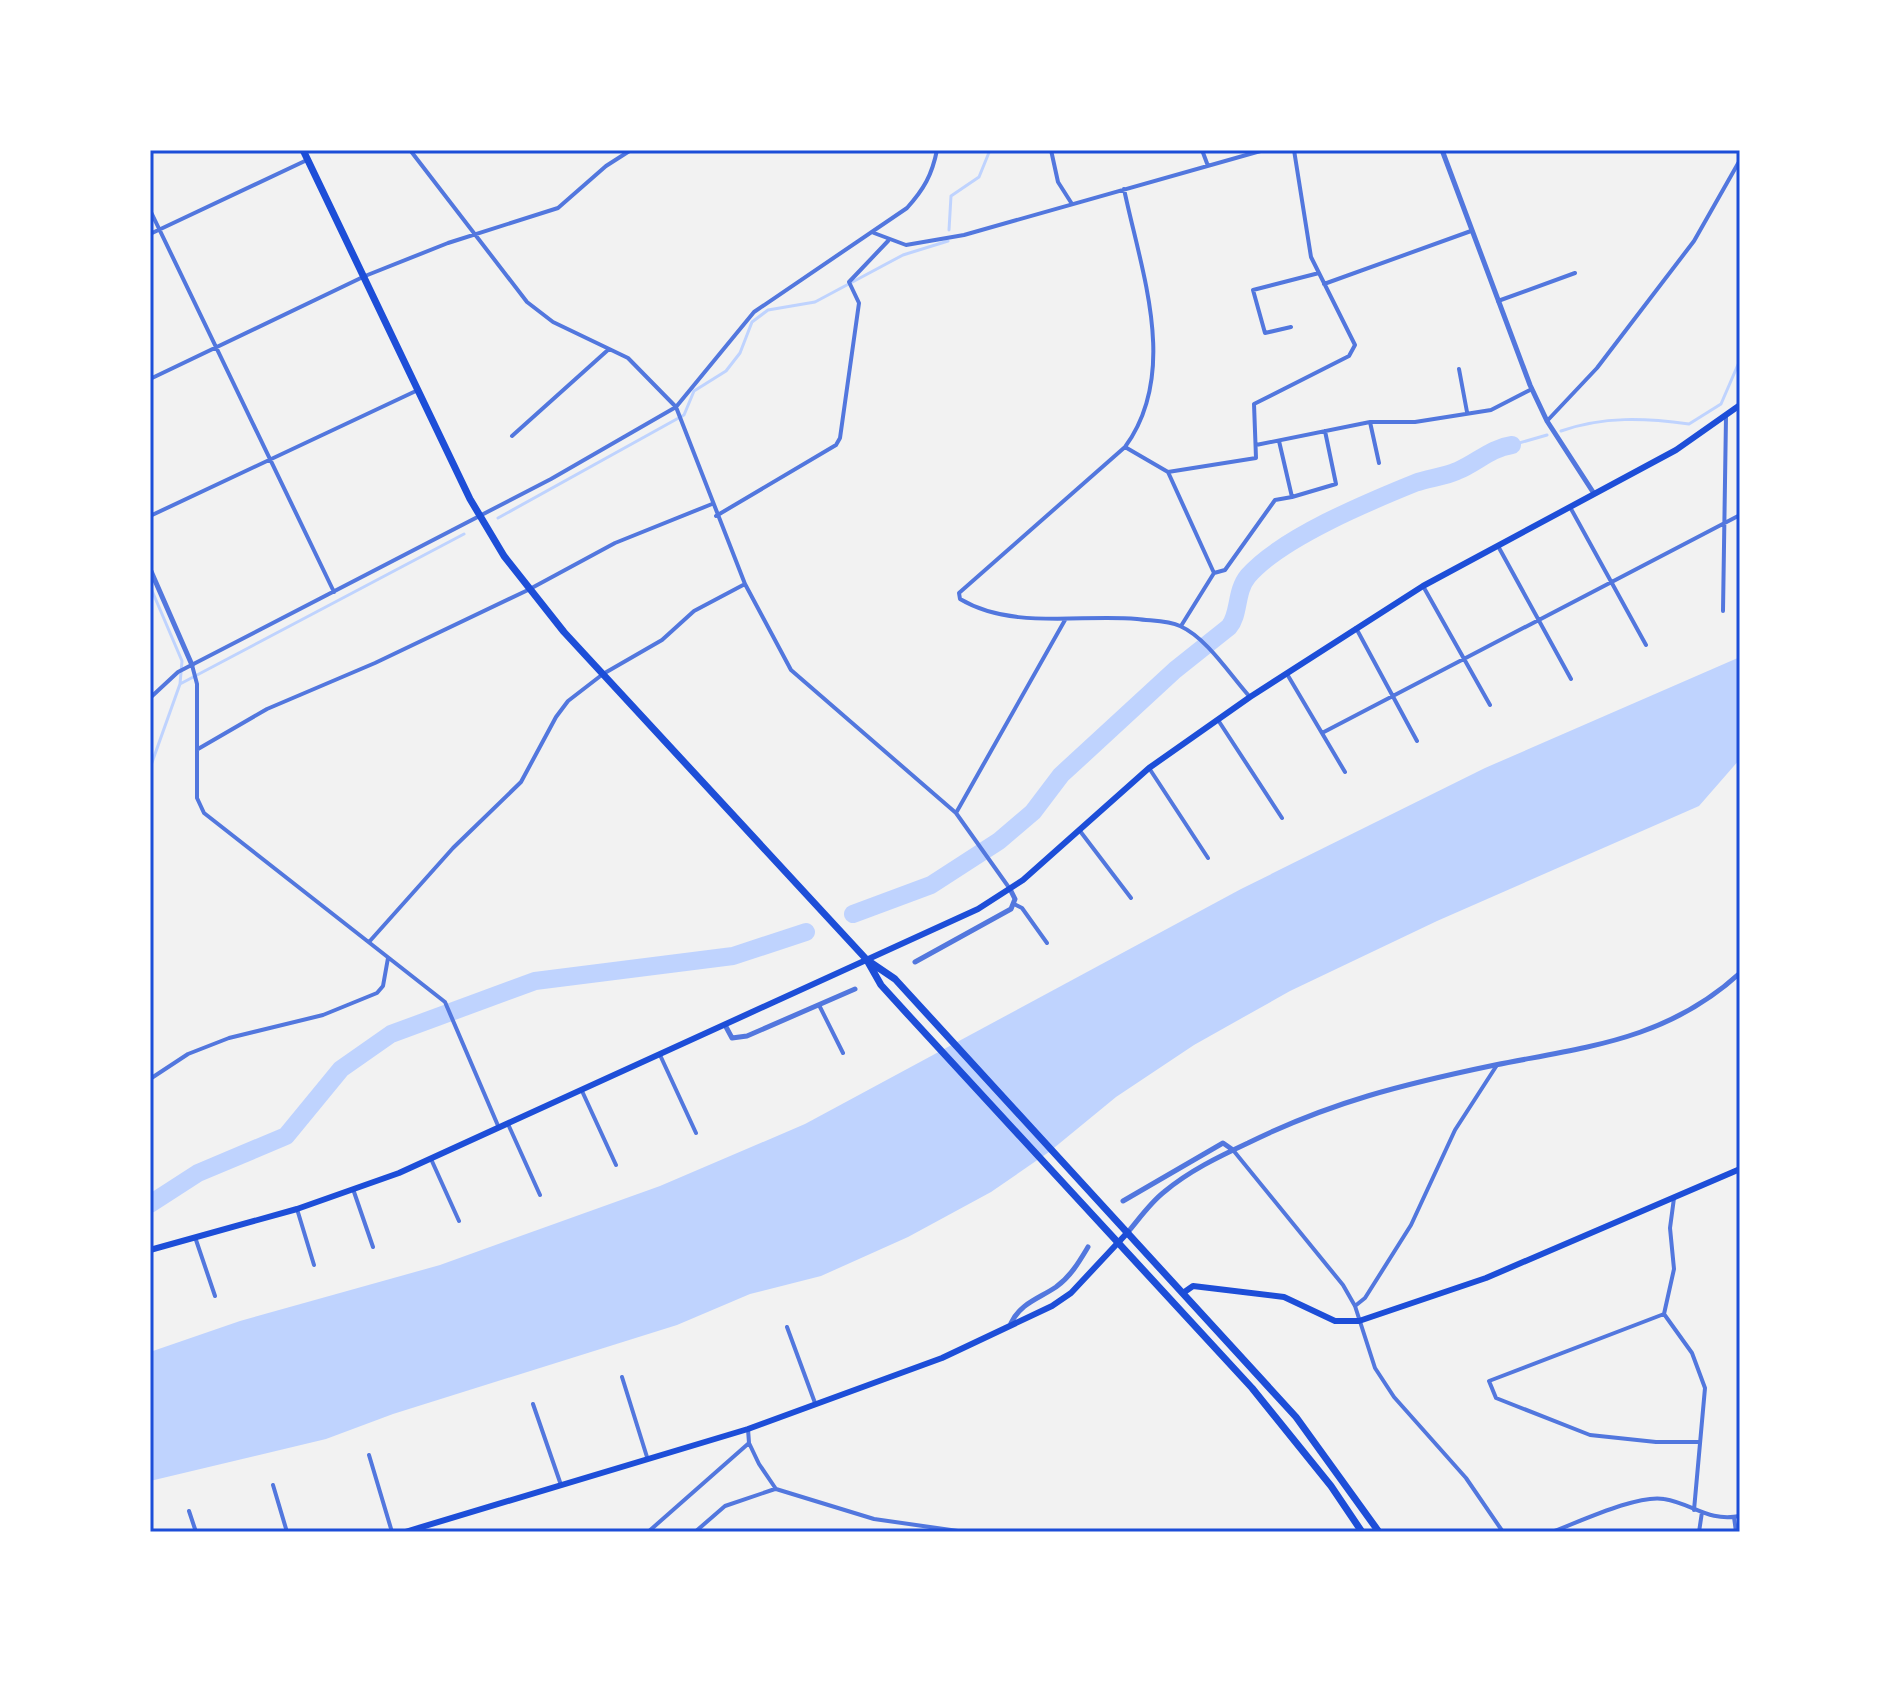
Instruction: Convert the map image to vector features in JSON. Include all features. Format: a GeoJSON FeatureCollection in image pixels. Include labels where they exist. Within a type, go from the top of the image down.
{"type":"FeatureCollection","features":[{"type":"Feature","properties":{"kind":"highway"},"geometry":{"type":"LineString","coordinates":[[303,150],[480,516],[528,590],[867,960],[895,979],[926,1012],[1296,1417],[1379,1532]]}},
{"type":"Feature","properties":{"kind":"highway"},"geometry":{"type":"LineString","coordinates":[[867,960],[881,985],[1252,1388],[1362,1532]]}},
{"type":"Feature","properties":{"kind":"main road"},"geometry":{"type":"LineString","coordinates":[[150,1250],[297,1209],[431,1159],[978,909],[1010,889],[1149,768],[1250,697],[1423,586],[1676,450],[1740,405]]}},
{"type":"Feature","properties":{"kind":"main road"},"geometry":{"type":"LineString","coordinates":[[1183,1293],[1193,1286],[1284,1297],[1335,1321],[1359,1321],[1486,1278],[1740,1169]]}},
{"type":"Feature","properties":{"kind":"main road"},"geometry":{"type":"LineString","coordinates":[[405,1532],[748,1429],[942,1358],[1052,1306],[1071,1293],[1128,1232]]}},
{"type":"Feature","properties":{"kind":"street"},"geometry":{"type":"LineString","coordinates":[[410,150],[527,302],[553,322],[628,358],[677,409],[716,516],[745,584],[791,670],[956,813],[1010,889],[1014,904],[1022,908],[1047,943]]}},
{"type":"Feature","properties":{"kind":"street"},"geometry":{"type":"LineString","coordinates":[[150,379],[365,276],[434,248],[558,208],[606,166],[631,150]]}},
{"type":"Feature","properties":{"kind":"street"},"geometry":{"type":"LineString","coordinates":[[150,698],[178,672],[480,516],[677,409],[754,312],[907,208],[933,172],[937,150]]}},
{"type":"Feature","properties":{"kind":"street"},"geometry":{"type":"LineString","coordinates":[[1051,150],[1058,182],[1072,204]]}},
{"type":"Feature","properties":{"kind":"street"},"geometry":{"type":"LineString","coordinates":[[1202,150],[1208,166]]}},
{"type":"Feature","properties":{"kind":"street"},"geometry":{"type":"LineString","coordinates":[[874,233],[888,241],[906,245],[964,235],[1264,150]]}},
{"type":"Feature","properties":{"kind":"street"},"geometry":{"type":"LineString","coordinates":[[1168,472],[1256,458],[1254,404],[1349,356],[1355,345],[1319,273],[1305,233],[1294,150]]}},
{"type":"Feature","properties":{"kind":"street"},"geometry":{"type":"LineString","coordinates":[[1442,150],[1532,389],[1547,421],[1593,492]]}},
{"type":"Feature","properties":{"kind":"street"},"geometry":{"type":"LineString","coordinates":[[150,234],[308,159]]}},
{"type":"Feature","properties":{"kind":"street"},"geometry":{"type":"LineString","coordinates":[[1547,421],[1597,368],[1694,241],[1740,160]]}},
{"type":"Feature","properties":{"kind":"street"},"geometry":{"type":"LineString","coordinates":[[1124,189],[1154,333],[1149,395],[1140,426],[1125,447],[959,593],[960,599],[989,611],[1065,620],[1124,618],[1181,626],[1209,651],[1250,697]]}},
{"type":"Feature","properties":{"kind":"street"},"geometry":{"type":"LineString","coordinates":[[150,210],[334,592]]}},
{"type":"Feature","properties":{"kind":"street"},"geometry":{"type":"LineString","coordinates":[[1324,284],[1471,231]]}},
{"type":"Feature","properties":{"kind":"street"},"geometry":{"type":"LineString","coordinates":[[716,516],[836,445],[840,438],[859,303],[849,282],[888,241]]}},
{"type":"Feature","properties":{"kind":"street"},"geometry":{"type":"LineString","coordinates":[[1291,327],[1265,333],[1253,290],[1319,273]]}},
{"type":"Feature","properties":{"kind":"street"},"geometry":{"type":"LineString","coordinates":[[1498,301],[1575,273]]}},
{"type":"Feature","properties":{"kind":"street"},"geometry":{"type":"LineString","coordinates":[[512,436],[609,349]]}},
{"type":"Feature","properties":{"kind":"street"},"geometry":{"type":"LineString","coordinates":[[1459,369],[1467,412]]}},
{"type":"Feature","properties":{"kind":"street"},"geometry":{"type":"LineString","coordinates":[[1256,445],[1370,422],[1415,422],[1491,410],[1532,389]]}},
{"type":"Feature","properties":{"kind":"street"},"geometry":{"type":"LineString","coordinates":[[150,516],[418,390]]}},
{"type":"Feature","properties":{"kind":"street"},"geometry":{"type":"LineString","coordinates":[[1723,611],[1726,417]]}},
{"type":"Feature","properties":{"kind":"street"},"geometry":{"type":"LineString","coordinates":[[1370,422],[1379,463]]}},
{"type":"Feature","properties":{"kind":"street"},"geometry":{"type":"LineString","coordinates":[[1181,626],[1214,573],[1225,570],[1275,500],[1336,484],[1325,431]]}},
{"type":"Feature","properties":{"kind":"street"},"geometry":{"type":"LineString","coordinates":[[1279,441],[1292,497]]}},
{"type":"Feature","properties":{"kind":"street"},"geometry":{"type":"LineString","coordinates":[[1125,447],[1168,472],[1214,573]]}},
{"type":"Feature","properties":{"kind":"street"},"geometry":{"type":"LineString","coordinates":[[198,749],[267,709],[375,663],[528,590],[615,543],[712,504]]}},
{"type":"Feature","properties":{"kind":"street"},"geometry":{"type":"LineString","coordinates":[[1569,505],[1646,645]]}},
{"type":"Feature","properties":{"kind":"street"},"geometry":{"type":"LineString","coordinates":[[1322,733],[1740,515]]}},
{"type":"Feature","properties":{"kind":"street"},"geometry":{"type":"LineString","coordinates":[[1497,544],[1571,679]]}},
{"type":"Feature","properties":{"kind":"street"},"geometry":{"type":"LineString","coordinates":[[150,569],[192,665],[197,684],[197,798],[204,813],[445,1002],[456,1021],[499,1128]]}},
{"type":"Feature","properties":{"kind":"street"},"geometry":{"type":"LineString","coordinates":[[369,942],[453,848],[521,782],[568,701],[603,674],[662,640],[694,611],[745,584]]}},
{"type":"Feature","properties":{"kind":"street"},"geometry":{"type":"LineString","coordinates":[[1423,586],[1490,705]]}},
{"type":"Feature","properties":{"kind":"street"},"geometry":{"type":"LineString","coordinates":[[956,813],[1065,620]]}},
{"type":"Feature","properties":{"kind":"street"},"geometry":{"type":"LineString","coordinates":[[1356,628],[1417,741]]}},
{"type":"Feature","properties":{"kind":"street"},"geometry":{"type":"LineString","coordinates":[[1286,674],[1345,772]]}},
{"type":"Feature","properties":{"kind":"street"},"geometry":{"type":"LineString","coordinates":[[1217,720],[1282,818]]}},
{"type":"Feature","properties":{"kind":"street"},"geometry":{"type":"LineString","coordinates":[[1149,768],[1208,858]]}},
{"type":"Feature","properties":{"kind":"street"},"geometry":{"type":"LineString","coordinates":[[1078,829],[1131,898]]}},
{"type":"Feature","properties":{"kind":"street"},"geometry":{"type":"LineString","coordinates":[[915,962],[986,925],[1014,904]]}},
{"type":"Feature","properties":{"kind":"street"},"geometry":{"type":"LineString","coordinates":[[150,1079],[188,1054],[323,1015],[377,993],[383,986],[388,958]]}},
{"type":"Feature","properties":{"kind":"street"},"geometry":{"type":"LineString","coordinates":[[1128,1232],[1161,1194],[1191,1172],[1339,1102],[1637,1036],[1707,998],[1740,973]]}},
{"type":"Feature","properties":{"kind":"street"},"geometry":{"type":"LineString","coordinates":[[725,1025],[732,1038],[747,1036],[855,989]]}},
{"type":"Feature","properties":{"kind":"street"},"geometry":{"type":"LineString","coordinates":[[819,1005],[843,1053]]}},
{"type":"Feature","properties":{"kind":"street"},"geometry":{"type":"LineString","coordinates":[[660,1055],[696,1133]]}},
{"type":"Feature","properties":{"kind":"street"},"geometry":{"type":"LineString","coordinates":[[1355,1306],[1365,1298],[1411,1225],[1455,1130],[1497,1065]]}},
{"type":"Feature","properties":{"kind":"street"},"geometry":{"type":"LineString","coordinates":[[582,1091],[616,1165]]}},
{"type":"Feature","properties":{"kind":"street"},"geometry":{"type":"LineString","coordinates":[[508,1124],[540,1195]]}},
{"type":"Feature","properties":{"kind":"street"},"geometry":{"type":"LineString","coordinates":[[1123,1201],[1223,1143],[1233,1150],[1343,1285],[1355,1306],[1375,1368],[1394,1397],[1466,1478],[1503,1532]]}},
{"type":"Feature","properties":{"kind":"street"},"geometry":{"type":"LineString","coordinates":[[431,1159],[459,1221]]}},
{"type":"Feature","properties":{"kind":"street"},"geometry":{"type":"LineString","coordinates":[[353,1189],[373,1247]]}},
{"type":"Feature","properties":{"kind":"street"},"geometry":{"type":"LineString","coordinates":[[1674,1198],[1670,1228],[1674,1269],[1664,1314],[1692,1353],[1702,1379],[1705,1412],[1699,1442],[1694,1510]]}},
{"type":"Feature","properties":{"kind":"street"},"geometry":{"type":"LineString","coordinates":[[297,1209],[314,1265]]}},
{"type":"Feature","properties":{"kind":"street"},"geometry":{"type":"LineString","coordinates":[[195,1237],[215,1296]]}},
{"type":"Feature","properties":{"kind":"street"},"geometry":{"type":"LineString","coordinates":[[1011,1323],[1026,1304],[1057,1286],[1075,1269],[1088,1247]]}},
{"type":"Feature","properties":{"kind":"street"},"geometry":{"type":"LineString","coordinates":[[1664,1314],[1489,1381],[1496,1398],[1590,1435],[1656,1442],[1699,1442]]}},
{"type":"Feature","properties":{"kind":"street"},"geometry":{"type":"LineString","coordinates":[[787,1327],[815,1404]]}},
{"type":"Feature","properties":{"kind":"street"},"geometry":{"type":"LineString","coordinates":[[622,1377],[647,1457]]}},
{"type":"Feature","properties":{"kind":"street"},"geometry":{"type":"LineString","coordinates":[[533,1404],[561,1485]]}},
{"type":"Feature","properties":{"kind":"street"},"geometry":{"type":"LineString","coordinates":[[748,1429],[749,1443],[776,1489]]}},
{"type":"Feature","properties":{"kind":"street"},"geometry":{"type":"LineString","coordinates":[[648,1532],[749,1443]]}},
{"type":"Feature","properties":{"kind":"street"},"geometry":{"type":"LineString","coordinates":[[369,1455],[392,1532]]}},
{"type":"Feature","properties":{"kind":"street"},"geometry":{"type":"LineString","coordinates":[[273,1485],[287,1532]]}},
{"type":"Feature","properties":{"kind":"street"},"geometry":{"type":"LineString","coordinates":[[695,1532],[725,1506],[776,1489],[874,1519],[965,1532]]}},
{"type":"Feature","properties":{"kind":"street"},"geometry":{"type":"LineString","coordinates":[[1552,1532],[1650,1498],[1702,1512],[1715,1519],[1737,1517],[1736,1532]]}},
{"type":"Feature","properties":{"kind":"street"},"geometry":{"type":"LineString","coordinates":[[189,1511],[196,1532]]}},
{"type":"Feature","properties":{"kind":"street"},"geometry":{"type":"LineString","coordinates":[[1699,1532],[1702,1512]]}},
{"type":"Feature","properties":{"kind":"water"},"geometry":{"type":"Polygon","coordinates":[[[1740,657],[1740,759],[1699,806],[1437,921],[1290,991],[1194,1045],[1116,1097],[1049,1152],[991,1192],[908,1237],[821,1276],[750,1294],[677,1325],[393,1414],[326,1439],[150,1481],[150,1352],[240,1321],[440,1265],[660,1186],[805,1124],[1241,889],[1485,768],[1740,657]]]}},
{"type":"Feature","properties":{"kind":"waterway"},"geometry":{"type":"LineString","coordinates":[[949,230],[951,196],[979,177],[990,150]]}},
{"type":"Feature","properties":{"kind":"waterway"},"geometry":{"type":"LineString","coordinates":[[498,518],[684,415],[694,391],[726,371],[740,353],[752,322],[768,310],[815,302],[903,255],[948,241]]}},
{"type":"Feature","properties":{"kind":"waterway"},"geometry":{"type":"LineString","coordinates":[[1561,431],[1593,423],[1625,420],[1689,424],[1721,404],[1740,360]]}},
{"type":"Feature","properties":{"kind":"waterway"},"geometry":{"type":"LineString","coordinates":[[1512,445],[1547,435]]}},
{"type":"Feature","properties":{"kind":"waterway"},"geometry":{"type":"LineString","coordinates":[[853,914],[931,885],[999,841],[1033,812],[1061,775],[1175,670],[1229,627],[1244,582],[1281,548],[1326,522],[1374,500],[1415,483],[1452,473],[1497,449],[1512,445]]}},
{"type":"Feature","properties":{"kind":"waterway"},"geometry":{"type":"LineString","coordinates":[[180,684],[464,534]]}},
{"type":"Feature","properties":{"kind":"waterway"},"geometry":{"type":"LineString","coordinates":[[150,586],[182,661],[180,684],[150,768]]}},
{"type":"Feature","properties":{"kind":"waterway"},"geometry":{"type":"LineString","coordinates":[[150,1204],[198,1173],[286,1136],[341,1069],[391,1034],[535,981],[733,956],[806,932]]}}]}
